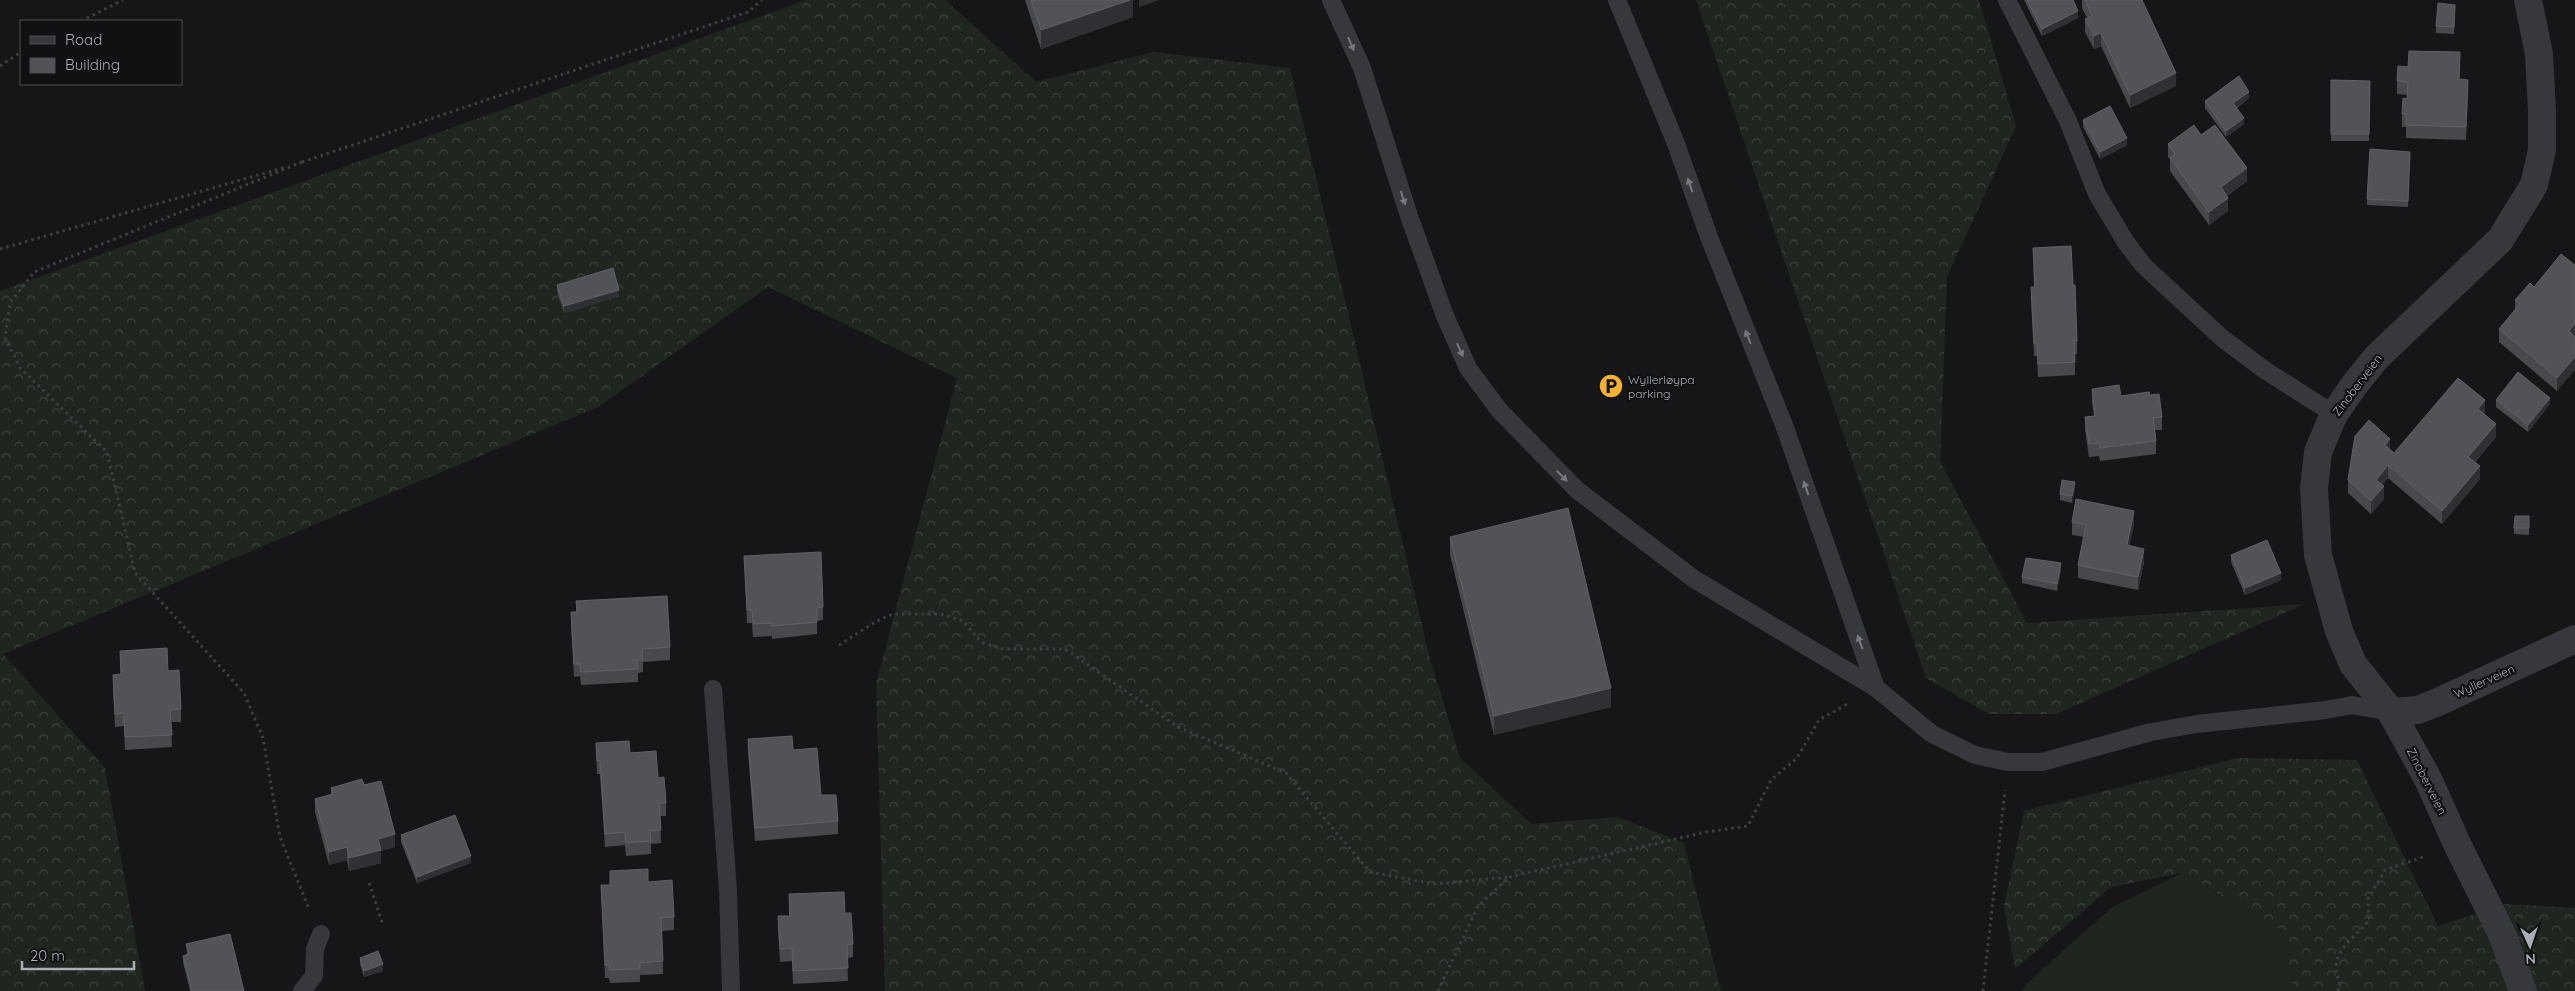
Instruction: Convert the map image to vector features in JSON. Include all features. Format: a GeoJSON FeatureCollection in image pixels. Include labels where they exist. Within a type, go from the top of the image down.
{"type":"FeatureCollection","features":[{"type":"Feature","properties":{"kind":"street","name":"Zinoberveien"},"geometry":{"type":"LineString","coordinates":[[2523,991],[2502,934],[2458,846],[2428,779],[2390,712],[2353,664],[2328,596],[2318,555],[2314,488],[2318,452],[2334,414],[2376,358],[2500,240],[2534,185],[2542,150],[2542,103],[2539,54],[2528,0]]}},
{"type":"Feature","properties":{"kind":"street","name":"Wyllerveien"},"geometry":{"type":"LineString","coordinates":[[2390,712],[2418,710],[2575,640]]}},
{"type":"Feature","properties":{"kind":"lane"},"geometry":{"type":"LineString","coordinates":[[1331,0],[1362,68],[1409,216],[1445,316],[1468,368],[1499,410],[1577,490],[1640,540],[1694,579],[1876,688],[1932,734],[1975,755],[2008,762],[2042,762],[2151,732],[2197,724],[2326,710],[2352,705],[2390,712]]}},
{"type":"Feature","properties":{"kind":"lane"},"geometry":{"type":"LineString","coordinates":[[1617,0],[1675,141],[1709,237],[1784,425],[1876,688]]}},
{"type":"Feature","properties":{"kind":"lane"},"geometry":{"type":"LineString","coordinates":[[2007,0],[2068,121],[2098,194],[2125,241],[2143,265],[2222,338],[2266,371],[2334,414]]}},
{"type":"Feature","properties":{"kind":"lane"},"geometry":{"type":"LineString","coordinates":[[714,689],[728,890],[731,991]]}},
{"type":"Feature","properties":{"kind":"lane"},"geometry":{"type":"LineString","coordinates":[[302,991],[314,976],[315,949],[321,934]]}},
{"type":"Feature","properties":{"kind":"path"},"geometry":{"type":"LineString","coordinates":[[83,20],[122,0]]}},
{"type":"Feature","properties":{"kind":"path"},"geometry":{"type":"LineString","coordinates":[[0,248],[302,162],[748,12],[762,0]]}},
{"type":"Feature","properties":{"kind":"path"},"geometry":{"type":"LineString","coordinates":[[0,66],[20,53]]}},
{"type":"Feature","properties":{"kind":"path"},"geometry":{"type":"LineString","coordinates":[[302,162],[34,272],[10,303],[5,338],[20,368],[107,452],[135,574],[244,693],[263,738],[280,837],[321,934]]}},
{"type":"Feature","properties":{"kind":"path"},"geometry":{"type":"LineString","coordinates":[[839,645],[874,622],[893,614],[941,614],[963,620],[981,642],[1002,649],[1065,649],[1178,727],[1286,773],[1370,872],[1435,884],[1509,877],[1706,832],[1748,826],[1771,780],[1797,758],[1819,720],[1876,688]]}},
{"type":"Feature","properties":{"kind":"path"},"geometry":{"type":"LineString","coordinates":[[1983,991],[2008,762]]}},
{"type":"Feature","properties":{"kind":"path"},"geometry":{"type":"LineString","coordinates":[[2338,991],[2341,984],[2336,968],[2339,954],[2369,921],[2368,899],[2385,870],[2458,846]]}},
{"type":"Feature","properties":{"kind":"path"},"geometry":{"type":"LineString","coordinates":[[1438,991],[1478,906],[1509,877]]}},
{"type":"Feature","properties":{"kind":"path"},"geometry":{"type":"LineString","coordinates":[[369,883],[383,925]]}},
{"type":"Feature","properties":{"kind":"green space"},"geometry":{"type":"Polygon","coordinates":[[[806,0],[945,0],[1036,82],[1154,52],[1290,68],[1429,655],[1460,758],[1531,824],[1618,817],[1684,843],[1721,991],[885,991],[876,684],[957,378],[768,287],[598,407],[3,654],[105,768],[145,991],[0,991],[0,291],[806,0]]]}},
{"type":"Feature","properties":{"kind":"green space"},"geometry":{"type":"Polygon","coordinates":[[[1696,0],[1979,0],[2016,126],[1947,277],[1940,461],[2027,623],[2305,604],[2056,714],[1989,714],[1926,678],[1696,0]]]}},
{"type":"Feature","properties":{"kind":"green space"},"geometry":{"type":"Polygon","coordinates":[[[2237,758],[2357,760],[2438,926],[2506,904],[2575,908],[2575,991],[2294,991],[2282,931],[2182,873],[2111,887],[2015,969],[2004,906],[2024,811],[2237,758]]]}},
{"type":"Feature","properties":{"kind":"green space"},"geometry":{"type":"Polygon","coordinates":[[[2182,873],[2282,931],[2294,991],[2022,991],[2025,985],[2111,908],[2182,873]]]}},
{"type":"Feature","properties":{"kind":"building"},"geometry":{"type":"Polygon","coordinates":[[[1031,0],[1130,0],[1041,30],[1031,0]]]}},
{"type":"Feature","properties":{"kind":"building"},"geometry":{"type":"Polygon","coordinates":[[[2027,0],[2073,0],[2078,11],[2042,29],[2027,0]]]}},
{"type":"Feature","properties":{"kind":"building"},"geometry":{"type":"Polygon","coordinates":[[[2085,0],[2142,0],[2176,73],[2130,95],[2101,33],[2094,36],[2085,19],[2092,16],[2085,0]]]}},
{"type":"Feature","properties":{"kind":"building"},"geometry":{"type":"Polygon","coordinates":[[[2438,3],[2455,5],[2454,27],[2436,26],[2438,3]]]}},
{"type":"Feature","properties":{"kind":"building"},"geometry":{"type":"Polygon","coordinates":[[[2409,51],[2460,52],[2459,79],[2468,80],[2466,127],[2406,125],[2406,114],[2402,114],[2403,98],[2407,99],[2408,82],[2397,81],[2398,66],[2408,67],[2409,51]]]}},
{"type":"Feature","properties":{"kind":"building"},"geometry":{"type":"Polygon","coordinates":[[[2239,76],[2249,92],[2233,103],[2244,118],[2226,131],[2205,101],[2239,76]]]}},
{"type":"Feature","properties":{"kind":"building"},"geometry":{"type":"Polygon","coordinates":[[[2331,80],[2370,81],[2369,134],[2331,134],[2331,80]]]}},
{"type":"Feature","properties":{"kind":"building"},"geometry":{"type":"Polygon","coordinates":[[[2110,106],[2127,138],[2100,152],[2083,120],[2110,106]]]}},
{"type":"Feature","properties":{"kind":"building"},"geometry":{"type":"Polygon","coordinates":[[[2194,125],[2201,135],[2215,125],[2247,168],[2221,187],[2228,198],[2209,212],[2170,158],[2175,154],[2168,144],[2194,125]]]}},
{"type":"Feature","properties":{"kind":"building"},"geometry":{"type":"Polygon","coordinates":[[[2370,149],[2410,152],[2408,201],[2367,199],[2370,149]]]}},
{"type":"Feature","properties":{"kind":"building"},"geometry":{"type":"Polygon","coordinates":[[[2071,246],[2073,285],[2075,285],[2077,341],[2074,341],[2075,362],[2038,364],[2037,343],[2034,343],[2031,287],[2035,287],[2033,248],[2071,246]]]}},
{"type":"Feature","properties":{"kind":"building"},"geometry":{"type":"Polygon","coordinates":[[[2561,254],[2575,265],[2575,324],[2569,331],[2575,337],[2575,357],[2557,378],[2499,329],[2520,304],[2515,300],[2530,283],[2534,287],[2561,254]]]}},
{"type":"Feature","properties":{"kind":"building"},"geometry":{"type":"Polygon","coordinates":[[[613,268],[619,290],[564,306],[557,285],[613,268]]]}},
{"type":"Feature","properties":{"kind":"building"},"geometry":{"type":"Polygon","coordinates":[[[2518,372],[2550,398],[2528,425],[2496,400],[2518,372]]]}},
{"type":"Feature","properties":{"kind":"building"},"geometry":{"type":"Polygon","coordinates":[[[2458,378],[2485,400],[2478,409],[2496,424],[2468,457],[2480,466],[2442,511],[2388,465],[2376,480],[2384,486],[2371,501],[2348,480],[2355,436],[2369,420],[2390,439],[2385,445],[2394,453],[2458,378]]]}},
{"type":"Feature","properties":{"kind":"building"},"geometry":{"type":"Polygon","coordinates":[[[2119,385],[2121,396],[2149,392],[2150,395],[2159,394],[2162,417],[2153,418],[2156,441],[2100,448],[2099,443],[2089,444],[2085,417],[2095,416],[2092,389],[2119,385]]]}},
{"type":"Feature","properties":{"kind":"building"},"geometry":{"type":"Polygon","coordinates":[[[2062,480],[2075,482],[2072,496],[2060,494],[2062,480]]]}},
{"type":"Feature","properties":{"kind":"building"},"geometry":{"type":"Polygon","coordinates":[[[2076,499],[2134,511],[2127,545],[2144,549],[2138,577],[2078,565],[2086,525],[2072,522],[2076,499]]]}},
{"type":"Feature","properties":{"kind":"building"},"geometry":{"type":"Polygon","coordinates":[[[1568,508],[1611,688],[1494,716],[1450,537],[1568,508]]]}},
{"type":"Feature","properties":{"kind":"building"},"geometry":{"type":"Polygon","coordinates":[[[2515,516],[2529,516],[2529,528],[2514,528],[2515,516]]]}},
{"type":"Feature","properties":{"kind":"building"},"geometry":{"type":"Polygon","coordinates":[[[2267,540],[2281,573],[2245,588],[2231,555],[2267,540]]]}},
{"type":"Feature","properties":{"kind":"building"},"geometry":{"type":"Polygon","coordinates":[[[821,552],[823,607],[817,608],[817,622],[772,626],[772,623],[753,624],[752,610],[747,610],[744,556],[821,552]]]}},
{"type":"Feature","properties":{"kind":"building"},"geometry":{"type":"Polygon","coordinates":[[[2026,558],[2061,563],[2057,584],[2022,577],[2026,558]]]}},
{"type":"Feature","properties":{"kind":"building"},"geometry":{"type":"Polygon","coordinates":[[[667,596],[670,647],[642,649],[643,660],[637,660],[638,669],[581,672],[580,664],[574,664],[571,612],[577,612],[576,601],[667,596]]]}},
{"type":"Feature","properties":{"kind":"building"},"geometry":{"type":"Polygon","coordinates":[[[167,648],[168,671],[179,670],[181,709],[170,710],[172,735],[125,737],[124,713],[115,714],[113,675],[121,674],[120,651],[167,648]]]}},
{"type":"Feature","properties":{"kind":"building"},"geometry":{"type":"Polygon","coordinates":[[[792,736],[793,750],[817,748],[821,795],[836,795],[838,821],[755,828],[748,739],[792,736]]]}},
{"type":"Feature","properties":{"kind":"building"},"geometry":{"type":"Polygon","coordinates":[[[629,741],[630,753],[656,751],[658,778],[664,777],[666,803],[659,803],[661,830],[650,831],[651,841],[626,843],[625,832],[605,834],[600,761],[597,761],[596,743],[629,741]]]}},
{"type":"Feature","properties":{"kind":"building"},"geometry":{"type":"Polygon","coordinates":[[[362,779],[364,785],[381,781],[395,834],[378,839],[381,850],[349,858],[347,847],[329,852],[315,799],[333,794],[331,788],[362,779]]]}},
{"type":"Feature","properties":{"kind":"building"},"geometry":{"type":"Polygon","coordinates":[[[455,815],[471,856],[417,877],[401,835],[455,815]]]}},
{"type":"Feature","properties":{"kind":"building"},"geometry":{"type":"Polygon","coordinates":[[[648,869],[648,882],[672,880],[674,917],[661,918],[663,961],[640,963],[640,969],[610,970],[609,965],[605,965],[601,885],[610,885],[610,871],[648,869]]]}},
{"type":"Feature","properties":{"kind":"building"},"geometry":{"type":"Polygon","coordinates":[[[844,892],[845,913],[851,913],[853,944],[847,945],[848,968],[793,971],[792,948],[780,949],[778,916],[790,916],[789,894],[844,892]]]}},
{"type":"Feature","properties":{"kind":"building"},"geometry":{"type":"Polygon","coordinates":[[[230,934],[244,991],[192,991],[183,956],[189,954],[186,944],[230,934]]]}},
{"type":"Feature","properties":{"kind":"building"},"geometry":{"type":"Polygon","coordinates":[[[378,951],[383,964],[364,971],[360,958],[378,951]]]}},
{"type":"Feature","properties":{"kind":"place","name":"Wyllerløypa parking"},"geometry":{"type":"Point","coordinates":[1611,386]}}]}
